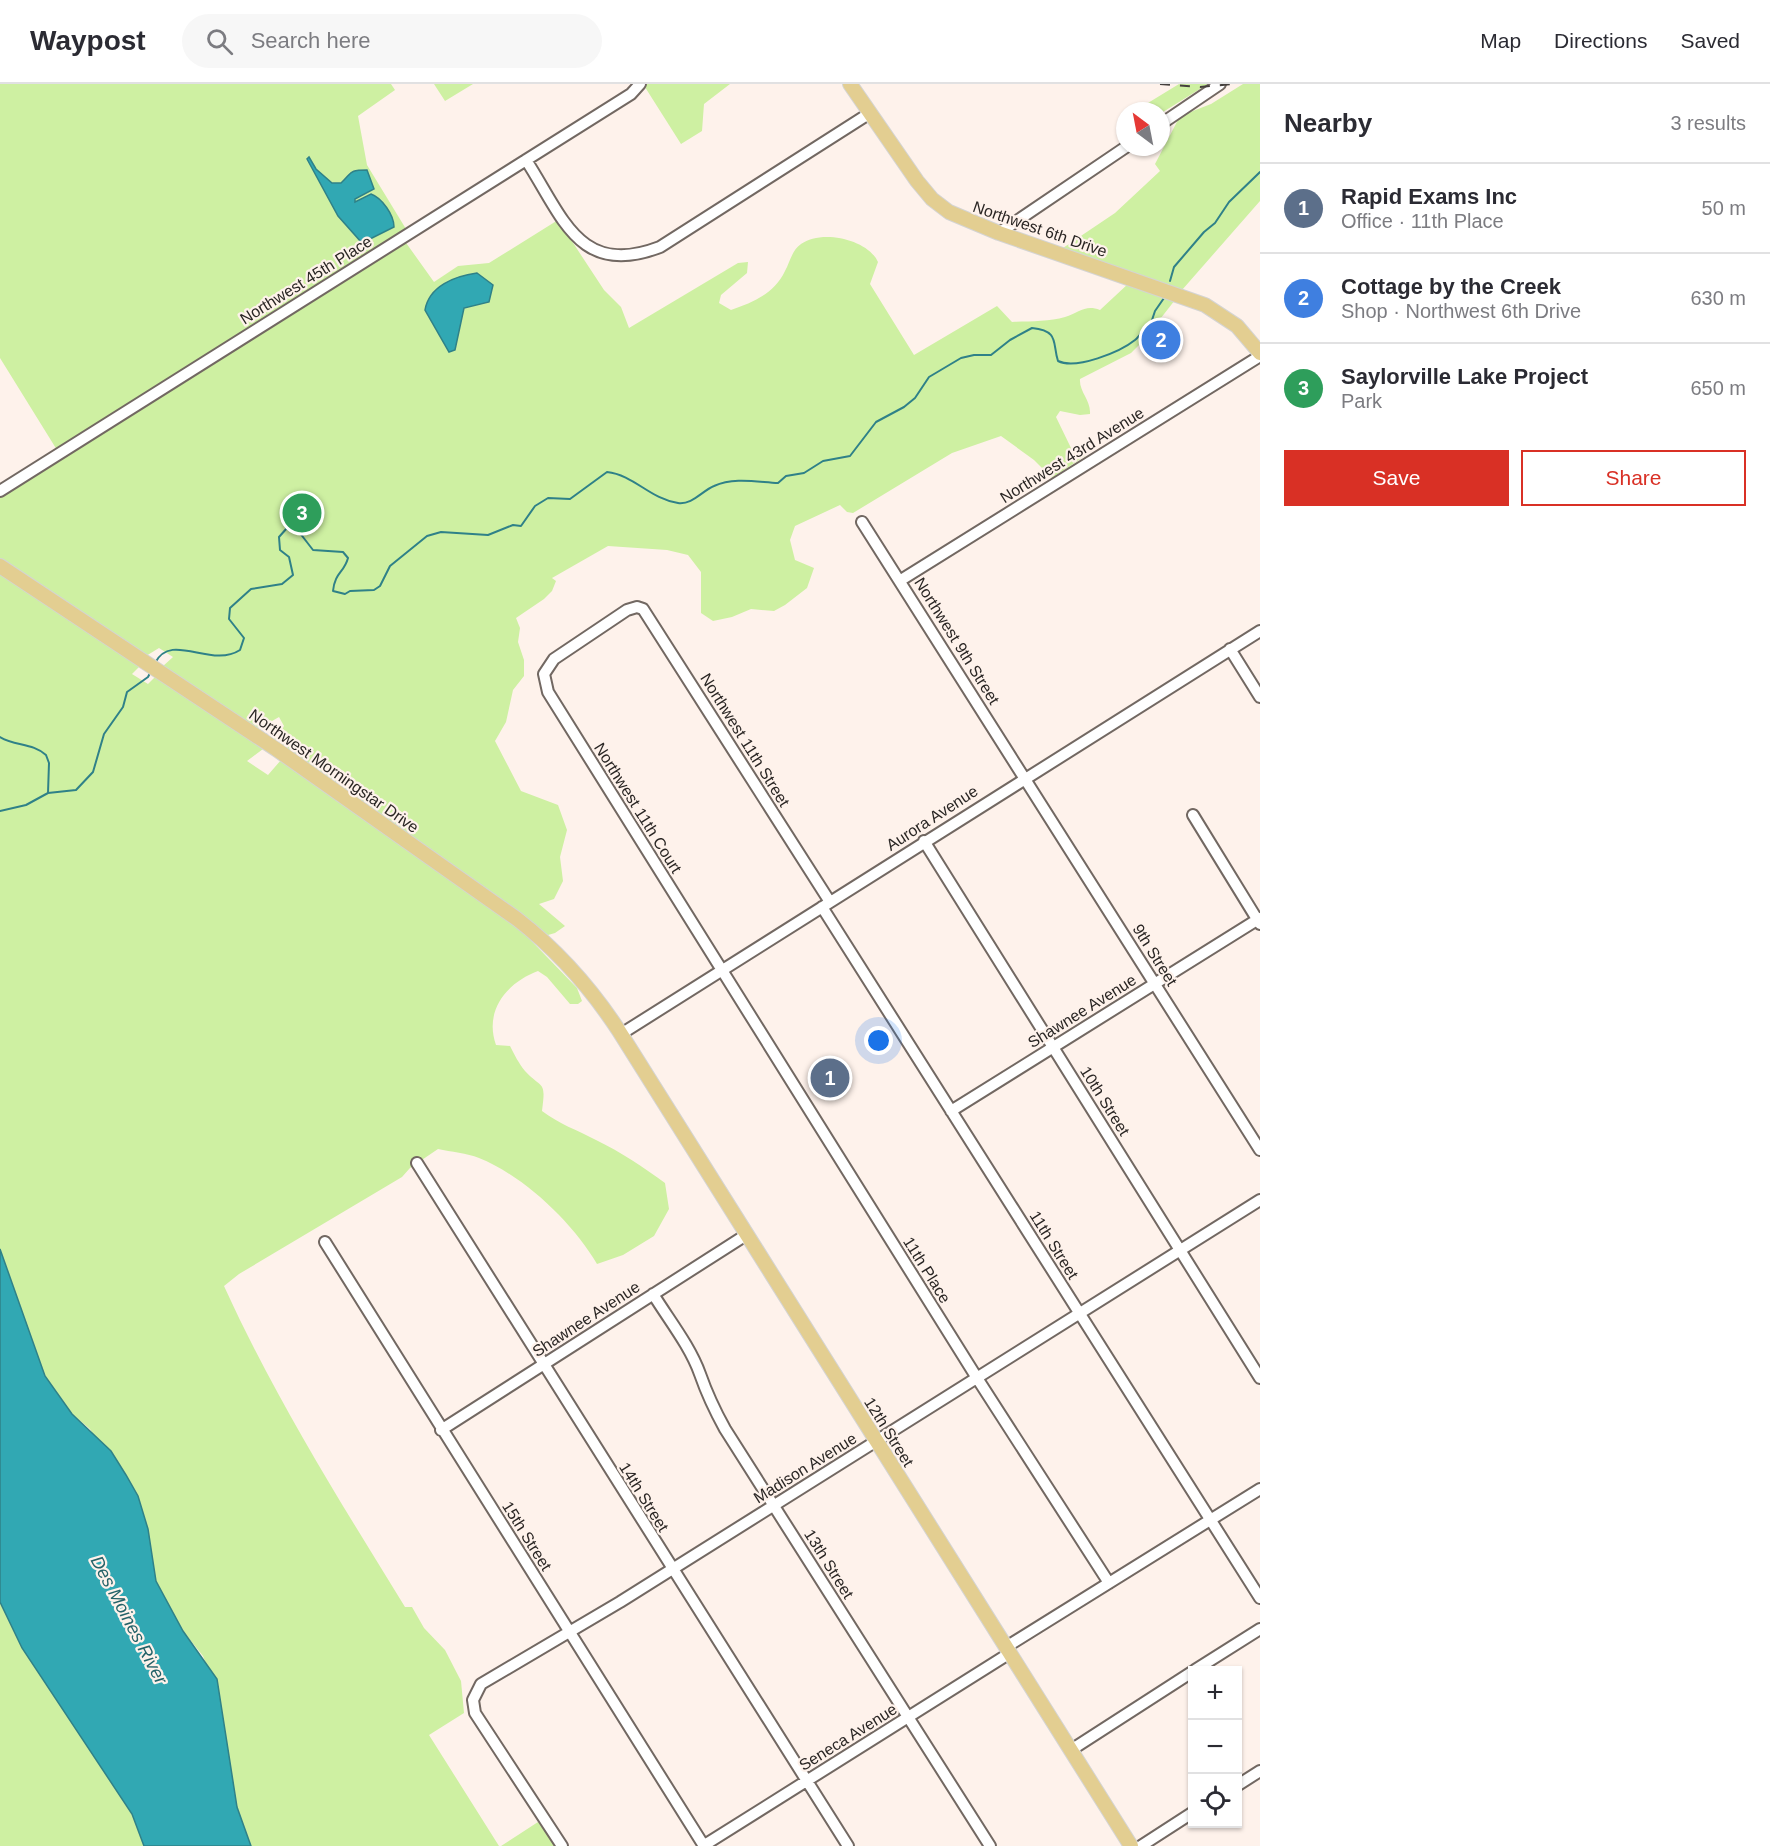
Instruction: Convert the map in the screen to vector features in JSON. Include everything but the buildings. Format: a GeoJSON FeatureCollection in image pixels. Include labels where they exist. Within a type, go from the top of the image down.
{"type":"FeatureCollection","features":[{"type":"Feature","properties":{"kind":"main road","name":"Northwest 6th Drive"},"geometry":{"type":"LineString","coordinates":[[850,84],[933,199],[959,218],[1205,305],[1237,326],[1260,355]]}},
{"type":"Feature","properties":{"kind":"main road","name":"Northwest Morningstar Drive"},"geometry":{"type":"LineString","coordinates":[[0,566],[276,749],[524,924],[571,969],[621,1034]]}},
{"type":"Feature","properties":{"kind":"main road","name":"12th Street"},"geometry":{"type":"LineString","coordinates":[[621,1034],[875,1442],[1131,1846]]}},
{"type":"Feature","properties":{"kind":"street","name":"Northwest 45th Place"},"geometry":{"type":"LineString","coordinates":[[0,491],[526,160],[628,95],[640,84]]}},
{"type":"Feature","properties":{"kind":"street"},"geometry":{"type":"LineString","coordinates":[[1170,118],[1220,84]]}},
{"type":"Feature","properties":{"kind":"street"},"geometry":{"type":"LineString","coordinates":[[526,160],[581,242],[590,249],[612,256],[642,254],[660,247],[870,113]]}},
{"type":"Feature","properties":{"kind":"street"},"geometry":{"type":"LineString","coordinates":[[999,233],[1116,154]]}},
{"type":"Feature","properties":{"kind":"street","name":"Northwest 43rd Avenue"},"geometry":{"type":"LineString","coordinates":[[901,580],[1260,355]]}},
{"type":"Feature","properties":{"kind":"street","name":"Northwest 9th Street"},"geometry":{"type":"LineString","coordinates":[[862,522],[1026,776]]}},
{"type":"Feature","properties":{"kind":"street","name":"Northwest 11th Street"},"geometry":{"type":"LineString","coordinates":[[554,659],[627,610],[637,607],[647,614],[826,905]]}},
{"type":"Feature","properties":{"kind":"street","name":"Aurora Avenue"},"geometry":{"type":"LineString","coordinates":[[621,1034],[1026,776],[1260,631]]}},
{"type":"Feature","properties":{"kind":"street"},"geometry":{"type":"LineString","coordinates":[[1230,649],[1260,697]]}},
{"type":"Feature","properties":{"kind":"street","name":"Northwest 11th Court"},"geometry":{"type":"LineString","coordinates":[[554,659],[544,674],[548,692],[723,971]]}},
{"type":"Feature","properties":{"kind":"street","name":"9th Street"},"geometry":{"type":"LineString","coordinates":[[1026,776],[1260,1150]]}},
{"type":"Feature","properties":{"kind":"street"},"geometry":{"type":"LineString","coordinates":[[1193,815],[1259,921]]}},
{"type":"Feature","properties":{"kind":"street","name":"10th Street"},"geometry":{"type":"LineString","coordinates":[[924,841],[1260,1378]]}},
{"type":"Feature","properties":{"kind":"street","name":"11th Street"},"geometry":{"type":"LineString","coordinates":[[826,905],[951,1111],[1260,1598]]}},
{"type":"Feature","properties":{"kind":"street","name":"Shawnee Avenue"},"geometry":{"type":"LineString","coordinates":[[951,1111],[1155,983],[1259,921]]}},
{"type":"Feature","properties":{"kind":"street","name":"11th Place"},"geometry":{"type":"LineString","coordinates":[[723,971],[977,1378],[1109,1583]]}},
{"type":"Feature","properties":{"kind":"street","name":"14th Street"},"geometry":{"type":"LineString","coordinates":[[417,1163],[848,1846]]}},
{"type":"Feature","properties":{"kind":"street","name":"Madison Avenue"},"geometry":{"type":"LineString","coordinates":[[562,1846],[475,1713],[473,1700],[481,1684],[672,1569],[1260,1200]]}},
{"type":"Feature","properties":{"kind":"street","name":"Shawnee Avenue"},"geometry":{"type":"LineString","coordinates":[[441,1430],[746,1235]]}},
{"type":"Feature","properties":{"kind":"street","name":"15th Street"},"geometry":{"type":"LineString","coordinates":[[325,1242],[704,1846]]}},
{"type":"Feature","properties":{"kind":"street","name":"13th Street"},"geometry":{"type":"LineString","coordinates":[[652,1294],[690,1356],[708,1400],[990,1846]]}},
{"type":"Feature","properties":{"kind":"street","name":"Seneca Avenue"},"geometry":{"type":"LineString","coordinates":[[704,1846],[909,1717],[1109,1583],[1260,1489]]}},
{"type":"Feature","properties":{"kind":"street"},"geometry":{"type":"LineString","coordinates":[[1202,1666],[1260,1629]]}},
{"type":"Feature","properties":{"kind":"street"},"geometry":{"type":"LineString","coordinates":[[1071,1750],[1188,1675]]}},
{"type":"Feature","properties":{"kind":"street"},"geometry":{"type":"LineString","coordinates":[[1242,1782],[1260,1771]]}},
{"type":"Feature","properties":{"kind":"street"},"geometry":{"type":"LineString","coordinates":[[1141,1846],[1188,1816]]}},
{"type":"Feature","properties":{"kind":"green space"},"geometry":{"type":"Polygon","coordinates":[[[0,84],[391,84],[395,90],[358,116],[367,165],[406,229],[57,450],[0,358],[0,84]]]}},
{"type":"Feature","properties":{"kind":"green space"},"geometry":{"type":"Polygon","coordinates":[[[434,84],[473,84],[445,101],[434,84]]]}},
{"type":"Feature","properties":{"kind":"green space"},"geometry":{"type":"Polygon","coordinates":[[[643,84],[730,84],[704,104],[702,131],[681,144],[643,84]]]}},
{"type":"Feature","properties":{"kind":"green space"},"geometry":{"type":"Polygon","coordinates":[[[1179,84],[1208,84],[1170,108],[1170,102],[1150,102],[1179,84]]]}},
{"type":"Feature","properties":{"kind":"green space"},"geometry":{"type":"Polygon","coordinates":[[[1243,84],[1260,84],[1260,201],[1182,290],[1112,265],[1060,250],[1115,213],[1160,171],[1155,164],[1159,156],[1170,156],[1170,135],[1180,116],[1211,104],[1243,84]]]}},
{"type":"Feature","properties":{"kind":"green space"},"geometry":{"type":"Polygon","coordinates":[[[558,220],[604,290],[621,307],[629,328],[738,263],[748,262],[747,273],[721,295],[719,303],[731,310],[755,300],[775,286],[787,268],[793,253],[801,244],[820,237],[855,242],[873,254],[878,262],[870,284],[914,355],[997,306],[1012,322],[1052,320],[1090,308],[1100,310],[1129,283],[1175,300],[1131,353],[1080,379],[1090,414],[1080,415],[1060,411],[1056,417],[1071,448],[1085,456],[1052,478],[1034,460],[1001,436],[952,453],[853,513],[847,512],[840,505],[795,526],[790,540],[795,560],[814,568],[807,588],[774,611],[751,609],[732,617],[713,621],[701,613],[701,572],[688,555],[667,550],[608,546],[552,578],[556,581],[552,591],[516,618],[520,628],[518,642],[524,660],[524,676],[513,690],[506,722],[495,741],[521,791],[558,805],[567,830],[560,857],[563,881],[554,899],[539,904],[565,926],[548,935],[439,855],[272,739],[271,735],[284,726],[279,717],[258,729],[162,667],[173,657],[159,648],[146,656],[0,559],[0,495],[404,240],[434,282],[458,266],[489,263],[558,220]]]}},
{"type":"Feature","properties":{"kind":"green space"},"geometry":{"type":"Polygon","coordinates":[[[0,574],[140,666],[132,674],[148,684],[156,676],[263,749],[247,761],[268,775],[281,760],[520,929],[577,988],[582,1001],[578,1004],[570,1004],[547,977],[538,971],[527,976],[507,991],[500,1000],[493,1021],[496,1045],[510,1046],[523,1068],[542,1086],[544,1094],[542,1111],[548,1116],[623,1155],[665,1183],[669,1209],[654,1236],[623,1255],[597,1264],[561,1217],[513,1176],[479,1158],[438,1149],[410,1168],[402,1177],[239,1274],[224,1286],[265,1369],[333,1489],[405,1607],[412,1607],[424,1628],[445,1650],[461,1681],[464,1713],[429,1735],[499,1846],[251,1846],[237,1807],[219,1699],[203,1656],[183,1631],[156,1581],[148,1529],[90,1429],[72,1414],[45,1376],[0,1249],[0,574]]]}},
{"type":"Feature","properties":{"kind":"green space"},"geometry":{"type":"Polygon","coordinates":[[[0,1602],[22,1648],[132,1814],[144,1846],[0,1846],[0,1602]]]}},
{"type":"Feature","properties":{"kind":"green space"},"geometry":{"type":"Polygon","coordinates":[[[538,1822],[556,1846],[501,1846],[538,1822]]]}},
{"type":"Feature","properties":{"kind":"water"},"geometry":{"type":"Polygon","coordinates":[[[309,157],[316,169],[332,183],[341,183],[354,171],[367,170],[374,189],[355,199],[355,202],[371,194],[375,196],[390,212],[394,227],[362,243],[338,216],[307,159],[309,157]]]}},
{"type":"Feature","properties":{"kind":"water"},"geometry":{"type":"Polygon","coordinates":[[[477,273],[493,285],[489,302],[464,308],[455,350],[449,352],[425,310],[427,302],[444,284],[477,273]]]}},
{"type":"Feature","properties":{"kind":"water","name":"Des Moines River"},"geometry":{"type":"Polygon","coordinates":[[[0,1249],[45,1376],[72,1414],[111,1451],[138,1496],[148,1529],[156,1581],[183,1631],[217,1679],[237,1807],[251,1846],[144,1846],[132,1814],[22,1648],[0,1602],[0,1249]]]}},
{"type":"Feature","properties":{"kind":"waterway"},"geometry":{"type":"LineString","coordinates":[[1170,281],[1174,267],[1204,232],[1215,223],[1229,202],[1260,172]]}},
{"type":"Feature","properties":{"kind":"waterway"},"geometry":{"type":"LineString","coordinates":[[155,663],[162,654],[171,650],[217,656],[229,655],[240,650],[244,638],[229,619],[230,608],[251,589],[282,584],[293,575],[289,557],[280,550],[279,537],[287,528],[296,528],[313,550],[343,552],[348,558],[336,580],[333,591],[345,594],[350,591],[374,590],[380,586],[390,566],[427,536],[441,532],[488,535],[513,525],[521,526],[535,506],[548,498],[570,499],[607,472],[617,474],[659,497],[678,503],[688,502],[722,483],[746,481],[778,483],[786,476],[804,473],[823,461],[850,456],[876,422],[904,407],[915,398],[929,377],[961,358],[991,355],[1010,340],[1032,328],[1051,335],[1058,361],[1076,363],[1098,358],[1119,350],[1135,340],[1151,323],[1155,311],[1164,298]]}},
{"type":"Feature","properties":{"kind":"waterway"},"geometry":{"type":"LineString","coordinates":[[48,793],[76,790],[93,772],[104,734],[123,707],[127,692],[148,677],[151,671]]}},
{"type":"Feature","properties":{"kind":"waterway"},"geometry":{"type":"LineString","coordinates":[[0,737],[41,751],[46,755],[49,763],[48,793],[26,805],[0,811]]}},
{"type":"Feature","properties":{"kind":"railway"},"geometry":{"type":"LineString","coordinates":[[1160,84],[1200,87],[1232,84]]}},
{"type":"Feature","properties":{"kind":"place","name":"Cottage by the Creek"},"geometry":{"type":"Point","coordinates":[1161,340]}},
{"type":"Feature","properties":{"kind":"place","name":"Saylorville Lake Project"},"geometry":{"type":"Point","coordinates":[302,513]}},
{"type":"Feature","properties":{"kind":"place","name":"Rapid Exams Inc"},"geometry":{"type":"Point","coordinates":[830,1078]}}]}
